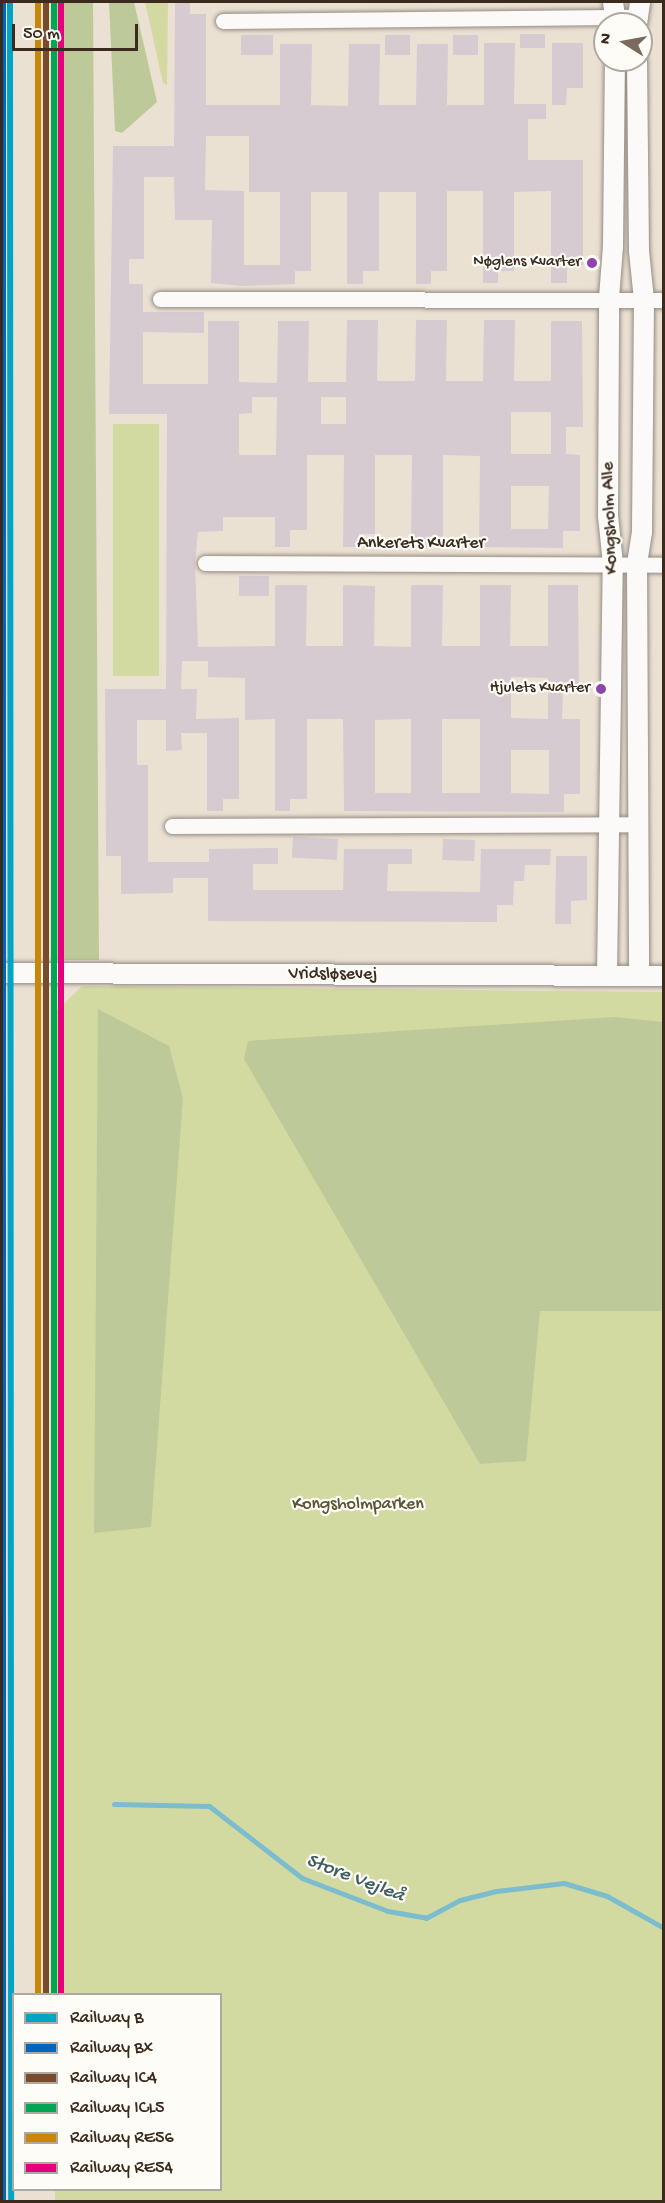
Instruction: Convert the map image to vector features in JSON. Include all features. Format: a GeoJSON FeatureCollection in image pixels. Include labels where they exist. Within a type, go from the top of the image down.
{"type":"FeatureCollection","features":[{"type":"Feature","properties":{"kind":"street"},"geometry":{"type":"LineString","coordinates":[[223,21],[593,14]]}},
{"type":"Feature","properties":{"kind":"street","name":"Kongsholm Alle"},"geometry":{"type":"LineString","coordinates":[[607,976],[613,564],[608,516],[609,298],[613,246],[615,72]]}},
{"type":"Feature","properties":{"kind":"street","name":"Kongsholm Alle"},"geometry":{"type":"LineString","coordinates":[[637,72],[639,251],[654,300],[642,532],[637,564],[639,975]]}},
{"type":"Feature","properties":{"kind":"street"},"geometry":{"type":"LineString","coordinates":[[160,299],[609,298],[654,300]]}},
{"type":"Feature","properties":{"kind":"street","name":"Ankerets Kvarter"},"geometry":{"type":"LineString","coordinates":[[205,562],[663,565]]}},
{"type":"Feature","properties":{"kind":"street"},"geometry":{"type":"LineString","coordinates":[[172,826],[638,824]]}},
{"type":"Feature","properties":{"kind":"street","name":"Vridsløsevej"},"geometry":{"type":"LineString","coordinates":[[2,973],[663,976]]}},
{"type":"Feature","properties":{"kind":"green space"},"geometry":{"type":"Polygon","coordinates":[[[53,2],[93,2],[99,960],[55,960],[52,942],[53,2]]]}},
{"type":"Feature","properties":{"kind":"green space"},"geometry":{"type":"Polygon","coordinates":[[[109,2],[134,2],[157,102],[122,133],[115,131],[109,2]]]}},
{"type":"Feature","properties":{"kind":"green space"},"geometry":{"type":"Polygon","coordinates":[[[145,2],[168,2],[167,85],[163,83],[145,2]]]}},
{"type":"Feature","properties":{"kind":"green space"},"geometry":{"type":"Polygon","coordinates":[[[113,424],[159,424],[159,676],[113,676],[113,424]]]}},
{"type":"Feature","properties":{"kind":"green space"},"geometry":{"type":"Polygon","coordinates":[[[2,539],[4,943],[2,945],[2,539]]]}},
{"type":"Feature","properties":{"kind":"green space","name":"Kongsholmparken"},"geometry":{"type":"Polygon","coordinates":[[[82,986],[663,992],[663,2201],[55,2201],[55,2191],[222,2191],[222,1993],[55,1993],[52,1015],[82,986]]]}},
{"type":"Feature","properties":{"kind":"green space"},"geometry":{"type":"Polygon","coordinates":[[[98,1009],[169,1046],[183,1098],[151,1527],[94,1533],[98,1009]]]}},
{"type":"Feature","properties":{"kind":"green space"},"geometry":{"type":"Polygon","coordinates":[[[615,1017],[663,1022],[663,1311],[540,1311],[526,1461],[480,1464],[244,1059],[248,1041],[615,1017]]]}},
{"type":"Feature","properties":{"kind":"building"},"geometry":{"type":"Polygon","coordinates":[[[175,2],[190,2],[190,14],[206,14],[206,105],[280,105],[280,44],[312,44],[311,105],[348,106],[349,44],[380,44],[379,105],[416,105],[417,44],[448,44],[447,105],[484,105],[484,43],[515,43],[514,104],[546,104],[546,119],[528,119],[528,160],[583,160],[583,265],[567,266],[567,283],[551,283],[551,191],[514,192],[514,271],[498,271],[498,283],[483,283],[483,191],[447,191],[447,271],[431,271],[431,284],[416,284],[416,192],[379,192],[379,271],[363,271],[363,284],[347,284],[347,192],[311,192],[311,271],[295,271],[295,284],[243,286],[211,283],[212,220],[175,220],[174,177],[144,177],[144,259],[129,259],[129,284],[143,284],[143,312],[204,312],[204,333],[143,332],[143,384],[208,384],[208,321],[239,321],[239,382],[277,383],[278,321],[309,321],[308,382],[346,382],[347,320],[378,320],[377,381],[415,381],[416,320],[447,320],[446,381],[483,381],[484,320],[515,320],[514,381],[551,381],[551,321],[582,321],[583,427],[566,427],[566,454],[580,455],[580,531],[563,531],[563,548],[479,547],[480,456],[443,455],[443,537],[427,537],[427,547],[411,547],[412,455],[375,455],[375,534],[359,534],[359,547],[343,547],[344,455],[307,455],[307,530],[290,530],[290,547],[275,547],[275,517],[223,517],[223,531],[198,532],[195,562],[198,647],[275,646],[275,585],[307,585],[306,646],[343,646],[343,585],[375,586],[374,646],[411,647],[411,585],[443,585],[442,646],[480,646],[480,585],[511,585],[510,646],[548,646],[548,585],[578,585],[579,691],[563,691],[562,719],[580,719],[580,794],[564,794],[564,812],[344,811],[343,719],[307,719],[307,799],[290,799],[290,811],[275,811],[275,719],[245,720],[245,678],[208,677],[208,661],[182,661],[181,689],[197,689],[196,719],[239,718],[239,799],[223,799],[223,811],[207,811],[207,733],[181,733],[182,750],[166,751],[166,720],[137,720],[137,765],[148,765],[148,862],[209,862],[209,849],[278,848],[278,864],[253,864],[253,890],[343,890],[344,849],[412,849],[412,864],[388,864],[387,891],[480,892],[481,849],[551,849],[550,865],[525,865],[524,881],[514,881],[513,905],[497,905],[497,922],[208,921],[208,878],[173,878],[173,893],[121,894],[121,856],[106,856],[105,689],[166,689],[167,414],[109,414],[113,146],[174,146],[175,2]],[[206,136],[205,190],[244,191],[244,265],[280,265],[280,192],[249,192],[249,136],[206,136]],[[252,397],[252,413],[239,414],[239,455],[276,455],[277,397],[252,397]],[[321,397],[321,424],[346,424],[346,397],[321,397]],[[511,412],[511,454],[551,454],[551,412],[511,412]],[[511,486],[511,529],[548,529],[549,486],[511,486]],[[511,677],[511,718],[548,719],[548,678],[511,677]],[[411,719],[375,720],[375,793],[411,793],[411,719]],[[442,719],[442,793],[480,793],[480,719],[442,719]],[[511,750],[511,793],[549,794],[549,750],[511,750]]]}},
{"type":"Feature","properties":{"kind":"building"},"geometry":{"type":"Polygon","coordinates":[[[520,34],[545,34],[545,48],[520,48],[520,34]]]}},
{"type":"Feature","properties":{"kind":"building"},"geometry":{"type":"Polygon","coordinates":[[[241,35],[273,35],[273,55],[241,55],[241,35]]]}},
{"type":"Feature","properties":{"kind":"building"},"geometry":{"type":"Polygon","coordinates":[[[385,35],[410,35],[410,55],[385,55],[385,35]]]}},
{"type":"Feature","properties":{"kind":"building"},"geometry":{"type":"Polygon","coordinates":[[[453,35],[478,35],[478,55],[453,55],[453,35]]]}},
{"type":"Feature","properties":{"kind":"building"},"geometry":{"type":"Polygon","coordinates":[[[552,43],[583,43],[583,88],[567,88],[566,105],[552,105],[552,43]]]}},
{"type":"Feature","properties":{"kind":"building"},"geometry":{"type":"Polygon","coordinates":[[[239,576],[269,576],[269,596],[239,596],[239,576]]]}},
{"type":"Feature","properties":{"kind":"building"},"geometry":{"type":"Polygon","coordinates":[[[293,837],[338,839],[337,860],[292,858],[293,837]]]}},
{"type":"Feature","properties":{"kind":"building"},"geometry":{"type":"Polygon","coordinates":[[[443,839],[475,840],[474,861],[442,860],[443,839]]]}},
{"type":"Feature","properties":{"kind":"building"},"geometry":{"type":"Polygon","coordinates":[[[556,856],[587,856],[587,900],[571,901],[571,924],[555,924],[556,856]]]}},
{"type":"Feature","properties":{"kind":"waterway","name":"Store Vejleå"},"geometry":{"type":"LineString","coordinates":[[114,1804],[209,1806],[302,1878],[388,1911],[426,1918],[460,1900],[496,1891],[564,1883],[607,1896],[664,1928]]}},
{"type":"Feature","properties":{"kind":"rail line","name":"Bx"},"geometry":{"type":"LineString","coordinates":[[3,2],[3,2202]]}},
{"type":"Feature","properties":{"kind":"rail line","name":"B"},"geometry":{"type":"LineString","coordinates":[[10,2],[11,2202]]}},
{"type":"Feature","properties":{"kind":"rail line","name":"RE56"},"geometry":{"type":"LineString","coordinates":[[38,2],[38,1993]]}},
{"type":"Feature","properties":{"kind":"rail line","name":"IC4"},"geometry":{"type":"LineString","coordinates":[[46,2],[46,1993]]}},
{"type":"Feature","properties":{"kind":"rail line","name":"ICL5"},"geometry":{"type":"LineString","coordinates":[[54,2],[54,1993]]}},
{"type":"Feature","properties":{"kind":"rail line","name":"RE54"},"geometry":{"type":"LineString","coordinates":[[61,2],[61,1993]]}},
{"type":"Feature","properties":{"kind":"place","name":"Nøglens Kvarter"},"geometry":{"type":"Point","coordinates":[592,263]}},
{"type":"Feature","properties":{"kind":"place","name":"Hjulets Kvarter"},"geometry":{"type":"Point","coordinates":[601,689]}}]}
